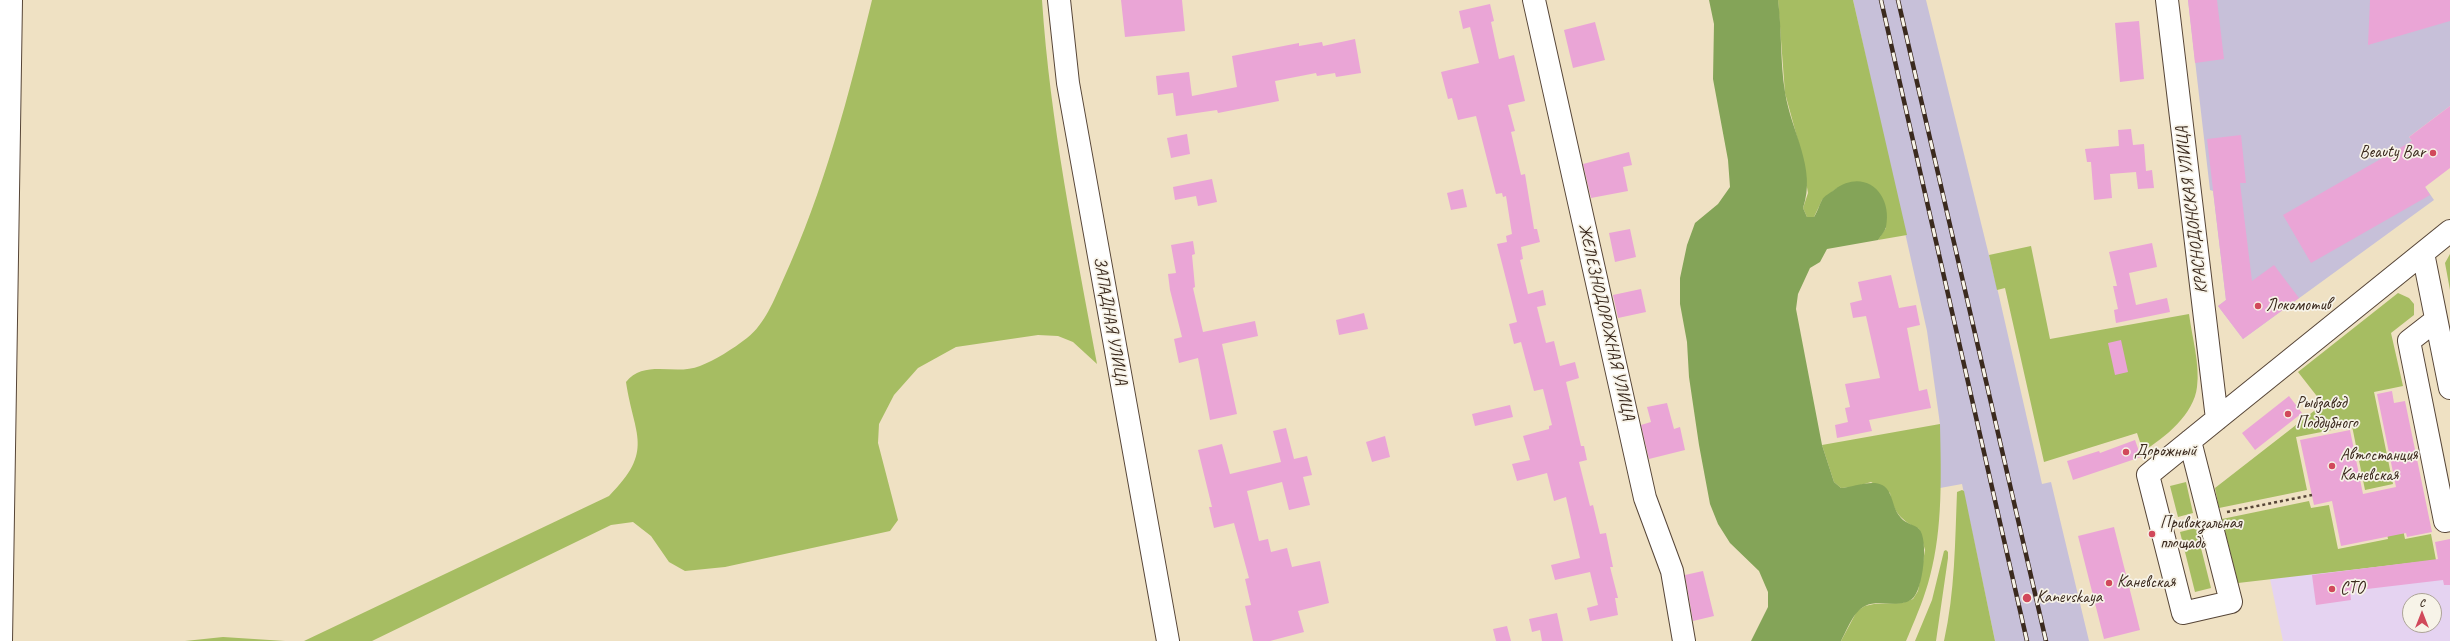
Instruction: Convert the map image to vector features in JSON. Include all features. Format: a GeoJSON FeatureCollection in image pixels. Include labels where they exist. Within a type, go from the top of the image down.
{"type":"FeatureCollection","features":[{"type":"Feature","properties":{"kind":"street"},"geometry":{"type":"LineString","coordinates":[[1,641],[11,0]]}},
{"type":"Feature","properties":{"kind":"street","name":"ЗАПАДНАЯ УЛИЦА"},"geometry":{"type":"LineString","coordinates":[[1059,0],[1068,84],[1168,641]]}},
{"type":"Feature","properties":{"kind":"street","name":"ЖЕЛЕЗНОДОРОЖНАЯ УЛИЦА"},"geometry":{"type":"LineString","coordinates":[[1534,0],[1645,498],[1672,572],[1684,641]]}},
{"type":"Feature","properties":{"kind":"street","name":"КРАСНОДОНСКАЯ УЛИЦА"},"geometry":{"type":"LineString","coordinates":[[2167,0],[2217,419]]}},
{"type":"Feature","properties":{"kind":"street"},"geometry":{"type":"LineString","coordinates":[[2190,441],[2231,602],[2183,613],[2148,475],[2217,419],[2450,231]]}},
{"type":"Feature","properties":{"kind":"street"},"geometry":{"type":"LineString","coordinates":[[2423,253],[2450,388]]}},
{"type":"Feature","properties":{"kind":"street"},"geometry":{"type":"LineString","coordinates":[[2436,320],[2408,341],[2445,521],[2450,520]]}},
{"type":"Feature","properties":{"kind":"path"},"geometry":{"type":"LineString","coordinates":[[2209,516],[2312,495]]}},
{"type":"Feature","properties":{"kind":"shaded area"},"geometry":{"type":"Polygon","coordinates":[[[1853,0],[1926,0],[1999,296],[2042,484],[2051,482],[2089,641],[1995,641],[1962,484],[1940,488],[1940,424],[1927,331],[1853,0]]]}},
{"type":"Feature","properties":{"kind":"shaded area"},"geometry":{"type":"Polygon","coordinates":[[[2188,0],[2450,0],[2450,106],[2409,137],[2437,173],[2423,184],[2434,200],[2243,339],[2218,306],[2226,300],[2213,191],[2210,190],[2188,0]]]}},
{"type":"Feature","properties":{"kind":"shaded area"},"geometry":{"type":"Polygon","coordinates":[[[2450,558],[2450,641],[2283,641],[2270,579],[2450,558]]]}},
{"type":"Feature","properties":{"kind":"green space"},"geometry":{"type":"Polygon","coordinates":[[[872,0],[1042,0],[1057,137],[1097,364],[1073,342],[1058,336],[1038,335],[956,347],[918,368],[894,395],[879,424],[878,443],[898,520],[890,531],[725,567],[685,571],[669,562],[651,536],[633,522],[611,525],[372,641],[304,641],[609,496],[623,480],[632,466],[637,454],[638,442],[626,382],[633,375],[642,371],[651,369],[691,369],[712,361],[747,338],[764,319],[798,246],[823,177],[845,107],[872,0]]]}},
{"type":"Feature","properties":{"kind":"green space"},"geometry":{"type":"Polygon","coordinates":[[[1709,0],[1778,0],[1783,81],[1788,107],[1805,164],[1807,179],[1803,208],[1807,217],[1814,217],[1824,197],[1845,184],[1856,181],[1874,187],[1881,194],[1885,204],[1887,215],[1886,227],[1878,240],[1827,249],[1820,262],[1810,268],[1798,294],[1796,309],[1822,445],[1834,482],[1841,488],[1868,483],[1881,484],[1890,494],[1895,509],[1901,518],[1905,522],[1919,529],[1924,543],[1922,576],[1916,594],[1912,599],[1907,602],[1895,604],[1876,603],[1865,606],[1857,612],[1841,641],[1751,641],[1768,607],[1768,592],[1759,571],[1730,543],[1718,524],[1710,504],[1699,445],[1689,377],[1687,342],[1680,304],[1680,278],[1687,245],[1695,223],[1718,204],[1730,187],[1728,160],[1713,79],[1714,24],[1709,0]]]}},
{"type":"Feature","properties":{"kind":"green space"},"geometry":{"type":"Polygon","coordinates":[[[1778,0],[1853,0],[1907,235],[1878,240],[1886,228],[1837,188],[1822,200],[1814,217],[1807,217],[1803,208],[1808,193],[1800,148],[1785,93],[1778,0]]]}},
{"type":"Feature","properties":{"kind":"green space"},"geometry":{"type":"Polygon","coordinates":[[[2031,246],[2050,339],[2189,314],[2198,378],[2195,397],[2184,416],[2177,424],[2152,446],[2143,451],[2137,433],[2044,462],[2005,288],[1997,290],[1989,255],[2031,246]]]}},
{"type":"Feature","properties":{"kind":"green space"},"geometry":{"type":"Polygon","coordinates":[[[2450,254],[2450,290],[2445,263],[2450,254]]]}},
{"type":"Feature","properties":{"kind":"green space"},"geometry":{"type":"Polygon","coordinates":[[[2398,293],[2409,298],[2414,304],[2414,315],[2391,333],[2403,386],[2374,392],[2393,484],[2365,490],[2352,426],[2296,437],[2307,490],[2219,508],[2215,488],[2323,404],[2298,372],[2398,293]]]}},
{"type":"Feature","properties":{"kind":"green space"},"geometry":{"type":"Polygon","coordinates":[[[1940,424],[1941,462],[1937,539],[1928,583],[1921,605],[1906,641],[1841,641],[1857,611],[1865,606],[1874,604],[1902,603],[1913,599],[1918,591],[1925,550],[1919,529],[1908,523],[1899,515],[1893,506],[1890,493],[1871,482],[1854,487],[1841,488],[1834,482],[1822,445],[1940,424]]]}},
{"type":"Feature","properties":{"kind":"green space"},"geometry":{"type":"Polygon","coordinates":[[[2186,482],[2193,513],[2178,517],[2170,486],[2186,482]]]}},
{"type":"Feature","properties":{"kind":"green space"},"geometry":{"type":"Polygon","coordinates":[[[1962,490],[1964,491],[1995,641],[1944,641],[1948,623],[1952,586],[1957,492],[1962,490]]]}},
{"type":"Feature","properties":{"kind":"green space"},"geometry":{"type":"Polygon","coordinates":[[[2309,501],[2311,508],[2329,505],[2338,549],[2388,539],[2382,508],[2398,505],[2405,539],[2431,534],[2436,560],[2238,583],[2222,519],[2309,501]]]}},
{"type":"Feature","properties":{"kind":"green space"},"geometry":{"type":"Polygon","coordinates":[[[2196,528],[2211,588],[2195,592],[2180,532],[2196,528]]]}},
{"type":"Feature","properties":{"kind":"green space"},"geometry":{"type":"Polygon","coordinates":[[[1946,550],[1948,552],[1948,558],[1936,641],[1915,641],[1932,600],[1944,551],[1946,550]]]}},
{"type":"Feature","properties":{"kind":"green space"},"geometry":{"type":"Polygon","coordinates":[[[223,637],[285,641],[185,641],[223,637]]]}},
{"type":"Feature","properties":{"kind":"building"},"geometry":{"type":"Polygon","coordinates":[[[1121,0],[1182,0],[1185,31],[1125,37],[1121,0]]]}},
{"type":"Feature","properties":{"kind":"building"},"geometry":{"type":"Polygon","coordinates":[[[2188,0],[2217,0],[2224,59],[2195,63],[2188,0]]]}},
{"type":"Feature","properties":{"kind":"building"},"geometry":{"type":"Polygon","coordinates":[[[2370,0],[2450,0],[2450,21],[2368,45],[2370,0]]]}},
{"type":"Feature","properties":{"kind":"building"},"geometry":{"type":"Polygon","coordinates":[[[1490,4],[1494,21],[1491,22],[1499,59],[1514,55],[1525,101],[1508,105],[1515,131],[1511,132],[1521,175],[1525,174],[1534,229],[1537,229],[1540,242],[1521,247],[1523,259],[1520,260],[1528,294],[1543,290],[1546,305],[1537,307],[1546,343],[1554,341],[1560,366],[1575,362],[1579,378],[1566,382],[1581,446],[1584,446],[1587,460],[1579,462],[1590,506],[1593,505],[1600,534],[1606,533],[1613,567],[1610,567],[1618,598],[1615,598],[1618,615],[1590,621],[1587,608],[1598,605],[1590,572],[1555,580],[1551,565],[1580,558],[1566,497],[1554,501],[1547,473],[1517,481],[1512,464],[1530,460],[1523,436],[1549,429],[1549,426],[1552,425],[1543,389],[1534,391],[1521,342],[1514,344],[1509,324],[1517,322],[1497,244],[1507,242],[1506,236],[1512,234],[1506,196],[1503,197],[1502,193],[1496,194],[1476,116],[1458,120],[1452,98],[1448,99],[1441,72],[1479,63],[1470,27],[1463,29],[1459,11],[1490,4]]]}},
{"type":"Feature","properties":{"kind":"building"},"geometry":{"type":"Polygon","coordinates":[[[2139,21],[2144,79],[2120,82],[2115,23],[2139,21]]]}},
{"type":"Feature","properties":{"kind":"building"},"geometry":{"type":"Polygon","coordinates":[[[1595,22],[1605,60],[1573,68],[1564,30],[1595,22]]]}},
{"type":"Feature","properties":{"kind":"building"},"geometry":{"type":"Polygon","coordinates":[[[1355,39],[1361,73],[1336,77],[1335,73],[1317,76],[1316,73],[1275,81],[1279,101],[1218,113],[1217,110],[1176,116],[1173,93],[1158,95],[1156,76],[1189,72],[1192,96],[1237,87],[1232,56],[1299,43],[1299,46],[1322,42],[1323,46],[1355,39]]]}},
{"type":"Feature","properties":{"kind":"building"},"geometry":{"type":"Polygon","coordinates":[[[2450,106],[2450,168],[2425,187],[2430,195],[2311,263],[2283,215],[2412,141],[2409,137],[2450,106]]]}},
{"type":"Feature","properties":{"kind":"building"},"geometry":{"type":"Polygon","coordinates":[[[2131,129],[2133,145],[2144,144],[2146,171],[2152,170],[2154,188],[2138,189],[2136,172],[2110,174],[2112,198],[2094,200],[2091,162],[2087,162],[2085,149],[2119,146],[2118,130],[2131,129]]]}},
{"type":"Feature","properties":{"kind":"building"},"geometry":{"type":"Polygon","coordinates":[[[1187,134],[1190,154],[1171,158],[1167,138],[1187,134]]]}},
{"type":"Feature","properties":{"kind":"building"},"geometry":{"type":"Polygon","coordinates":[[[2241,135],[2246,183],[2240,183],[2252,281],[2274,265],[2299,298],[2243,339],[2218,306],[2226,300],[2207,139],[2241,135]]]}},
{"type":"Feature","properties":{"kind":"building"},"geometry":{"type":"Polygon","coordinates":[[[1629,152],[1632,165],[1623,167],[1628,191],[1591,198],[1583,164],[1629,152]]]}},
{"type":"Feature","properties":{"kind":"building"},"geometry":{"type":"Polygon","coordinates":[[[1212,179],[1217,202],[1198,206],[1196,196],[1175,200],[1173,187],[1212,179]]]}},
{"type":"Feature","properties":{"kind":"building"},"geometry":{"type":"Polygon","coordinates":[[[1463,189],[1467,207],[1451,210],[1447,193],[1463,189]]]}},
{"type":"Feature","properties":{"kind":"building"},"geometry":{"type":"Polygon","coordinates":[[[1630,229],[1636,257],[1615,262],[1609,233],[1630,229]]]}},
{"type":"Feature","properties":{"kind":"building"},"geometry":{"type":"Polygon","coordinates":[[[1193,241],[1195,254],[1192,255],[1195,287],[1193,288],[1203,332],[1255,321],[1258,336],[1222,344],[1237,414],[1210,420],[1198,358],[1179,363],[1174,339],[1182,337],[1170,290],[1168,274],[1176,273],[1171,245],[1193,241]]]}},
{"type":"Feature","properties":{"kind":"building"},"geometry":{"type":"Polygon","coordinates":[[[2152,243],[2157,267],[2129,273],[2136,305],[2167,298],[2170,312],[2116,323],[2114,310],[2118,309],[2113,286],[2117,286],[2109,252],[2152,243]]]}},
{"type":"Feature","properties":{"kind":"building"},"geometry":{"type":"Polygon","coordinates":[[[1891,275],[1899,308],[1916,305],[1920,325],[1907,328],[1919,391],[1927,389],[1931,408],[1869,420],[1872,431],[1837,438],[1835,425],[1848,422],[1845,408],[1850,407],[1845,384],[1880,378],[1866,316],[1853,318],[1850,303],[1862,300],[1858,282],[1891,275]]]}},
{"type":"Feature","properties":{"kind":"building"},"geometry":{"type":"Polygon","coordinates":[[[1641,289],[1646,312],[1618,318],[1613,295],[1641,289]]]}},
{"type":"Feature","properties":{"kind":"building"},"geometry":{"type":"Polygon","coordinates":[[[1364,313],[1368,329],[1339,335],[1336,320],[1364,313]]]}},
{"type":"Feature","properties":{"kind":"building"},"geometry":{"type":"Polygon","coordinates":[[[2121,340],[2128,372],[2115,375],[2108,343],[2121,340]]]}},
{"type":"Feature","properties":{"kind":"building"},"geometry":{"type":"Polygon","coordinates":[[[2392,391],[2394,403],[2405,401],[2432,532],[2407,537],[2406,533],[2341,546],[2332,501],[2314,505],[2300,440],[2350,430],[2363,494],[2396,487],[2377,394],[2392,391]]]}},
{"type":"Feature","properties":{"kind":"building"},"geometry":{"type":"Polygon","coordinates":[[[2289,396],[2302,413],[2255,450],[2242,433],[2289,396]]]}},
{"type":"Feature","properties":{"kind":"building"},"geometry":{"type":"Polygon","coordinates":[[[1667,403],[1674,429],[1680,427],[1685,450],[1649,459],[1641,425],[1651,422],[1647,407],[1667,403]]]}},
{"type":"Feature","properties":{"kind":"building"},"geometry":{"type":"Polygon","coordinates":[[[1510,405],[1513,417],[1475,426],[1472,414],[1510,405]]]}},
{"type":"Feature","properties":{"kind":"building"},"geometry":{"type":"Polygon","coordinates":[[[1286,428],[1294,459],[1307,456],[1312,475],[1303,477],[1310,505],[1289,510],[1282,482],[1247,491],[1259,541],[1268,539],[1271,552],[1287,548],[1292,567],[1320,561],[1329,603],[1298,611],[1304,632],[1270,641],[1253,641],[1245,606],[1251,605],[1245,579],[1249,578],[1234,523],[1214,528],[1209,507],[1212,507],[1198,450],[1222,444],[1230,474],[1281,462],[1273,431],[1286,428]]]}},
{"type":"Feature","properties":{"kind":"building"},"geometry":{"type":"Polygon","coordinates":[[[1385,436],[1390,457],[1372,462],[1366,442],[1385,436]]]}},
{"type":"Feature","properties":{"kind":"building"},"geometry":{"type":"Polygon","coordinates":[[[2135,440],[2141,457],[2073,480],[2067,461],[2099,451],[2100,453],[2135,440]]]}},
{"type":"Feature","properties":{"kind":"building","name":"Каневская"},"geometry":{"type":"Polygon","coordinates":[[[2114,527],[2140,630],[2104,639],[2078,536],[2114,527]]]}},
{"type":"Feature","properties":{"kind":"building"},"geometry":{"type":"Polygon","coordinates":[[[2450,539],[2450,585],[2444,585],[2443,580],[2350,591],[2351,600],[2316,605],[2312,575],[2438,559],[2435,542],[2450,539]]]}},
{"type":"Feature","properties":{"kind":"building"},"geometry":{"type":"Polygon","coordinates":[[[1703,571],[1714,616],[1693,621],[1685,575],[1703,571]]]}},
{"type":"Feature","properties":{"kind":"building"},"geometry":{"type":"Polygon","coordinates":[[[1557,613],[1563,641],[1542,641],[1540,630],[1532,632],[1529,619],[1557,613]]]}},
{"type":"Feature","properties":{"kind":"building"},"geometry":{"type":"Polygon","coordinates":[[[1507,626],[1511,641],[1496,641],[1493,629],[1507,626]]]}},
{"type":"Feature","properties":{"kind":"railway"},"geometry":{"type":"LineString","coordinates":[[1881,0],[2027,641]]}},
{"type":"Feature","properties":{"kind":"railway"},"geometry":{"type":"LineString","coordinates":[[1898,0],[2046,641]]}},
{"type":"Feature","properties":{"kind":"place","name":"Beauty Bar"},"geometry":{"type":"Point","coordinates":[2433,153]}},
{"type":"Feature","properties":{"kind":"place","name":"Локомотив"},"geometry":{"type":"Point","coordinates":[2258,306]}},
{"type":"Feature","properties":{"kind":"place","name":"Рыбзавод Поддубного"},"geometry":{"type":"Point","coordinates":[2288,414]}},
{"type":"Feature","properties":{"kind":"place","name":"Дорожный"},"geometry":{"type":"Point","coordinates":[2126,452]}},
{"type":"Feature","properties":{"kind":"place","name":"Автостанция Каневская"},"geometry":{"type":"Point","coordinates":[2332,466]}},
{"type":"Feature","properties":{"kind":"place","name":"Привокзальная площадь"},"geometry":{"type":"Point","coordinates":[2152,534]}},
{"type":"Feature","properties":{"kind":"place","name":"Каневская"},"geometry":{"type":"Point","coordinates":[2109,583]}},
{"type":"Feature","properties":{"kind":"place","name":"СТО"},"geometry":{"type":"Point","coordinates":[2332,589]}},
{"type":"Feature","properties":{"kind":"place","name":"Kanevskaya"},"geometry":{"type":"Point","coordinates":[2027,598]}}]}
